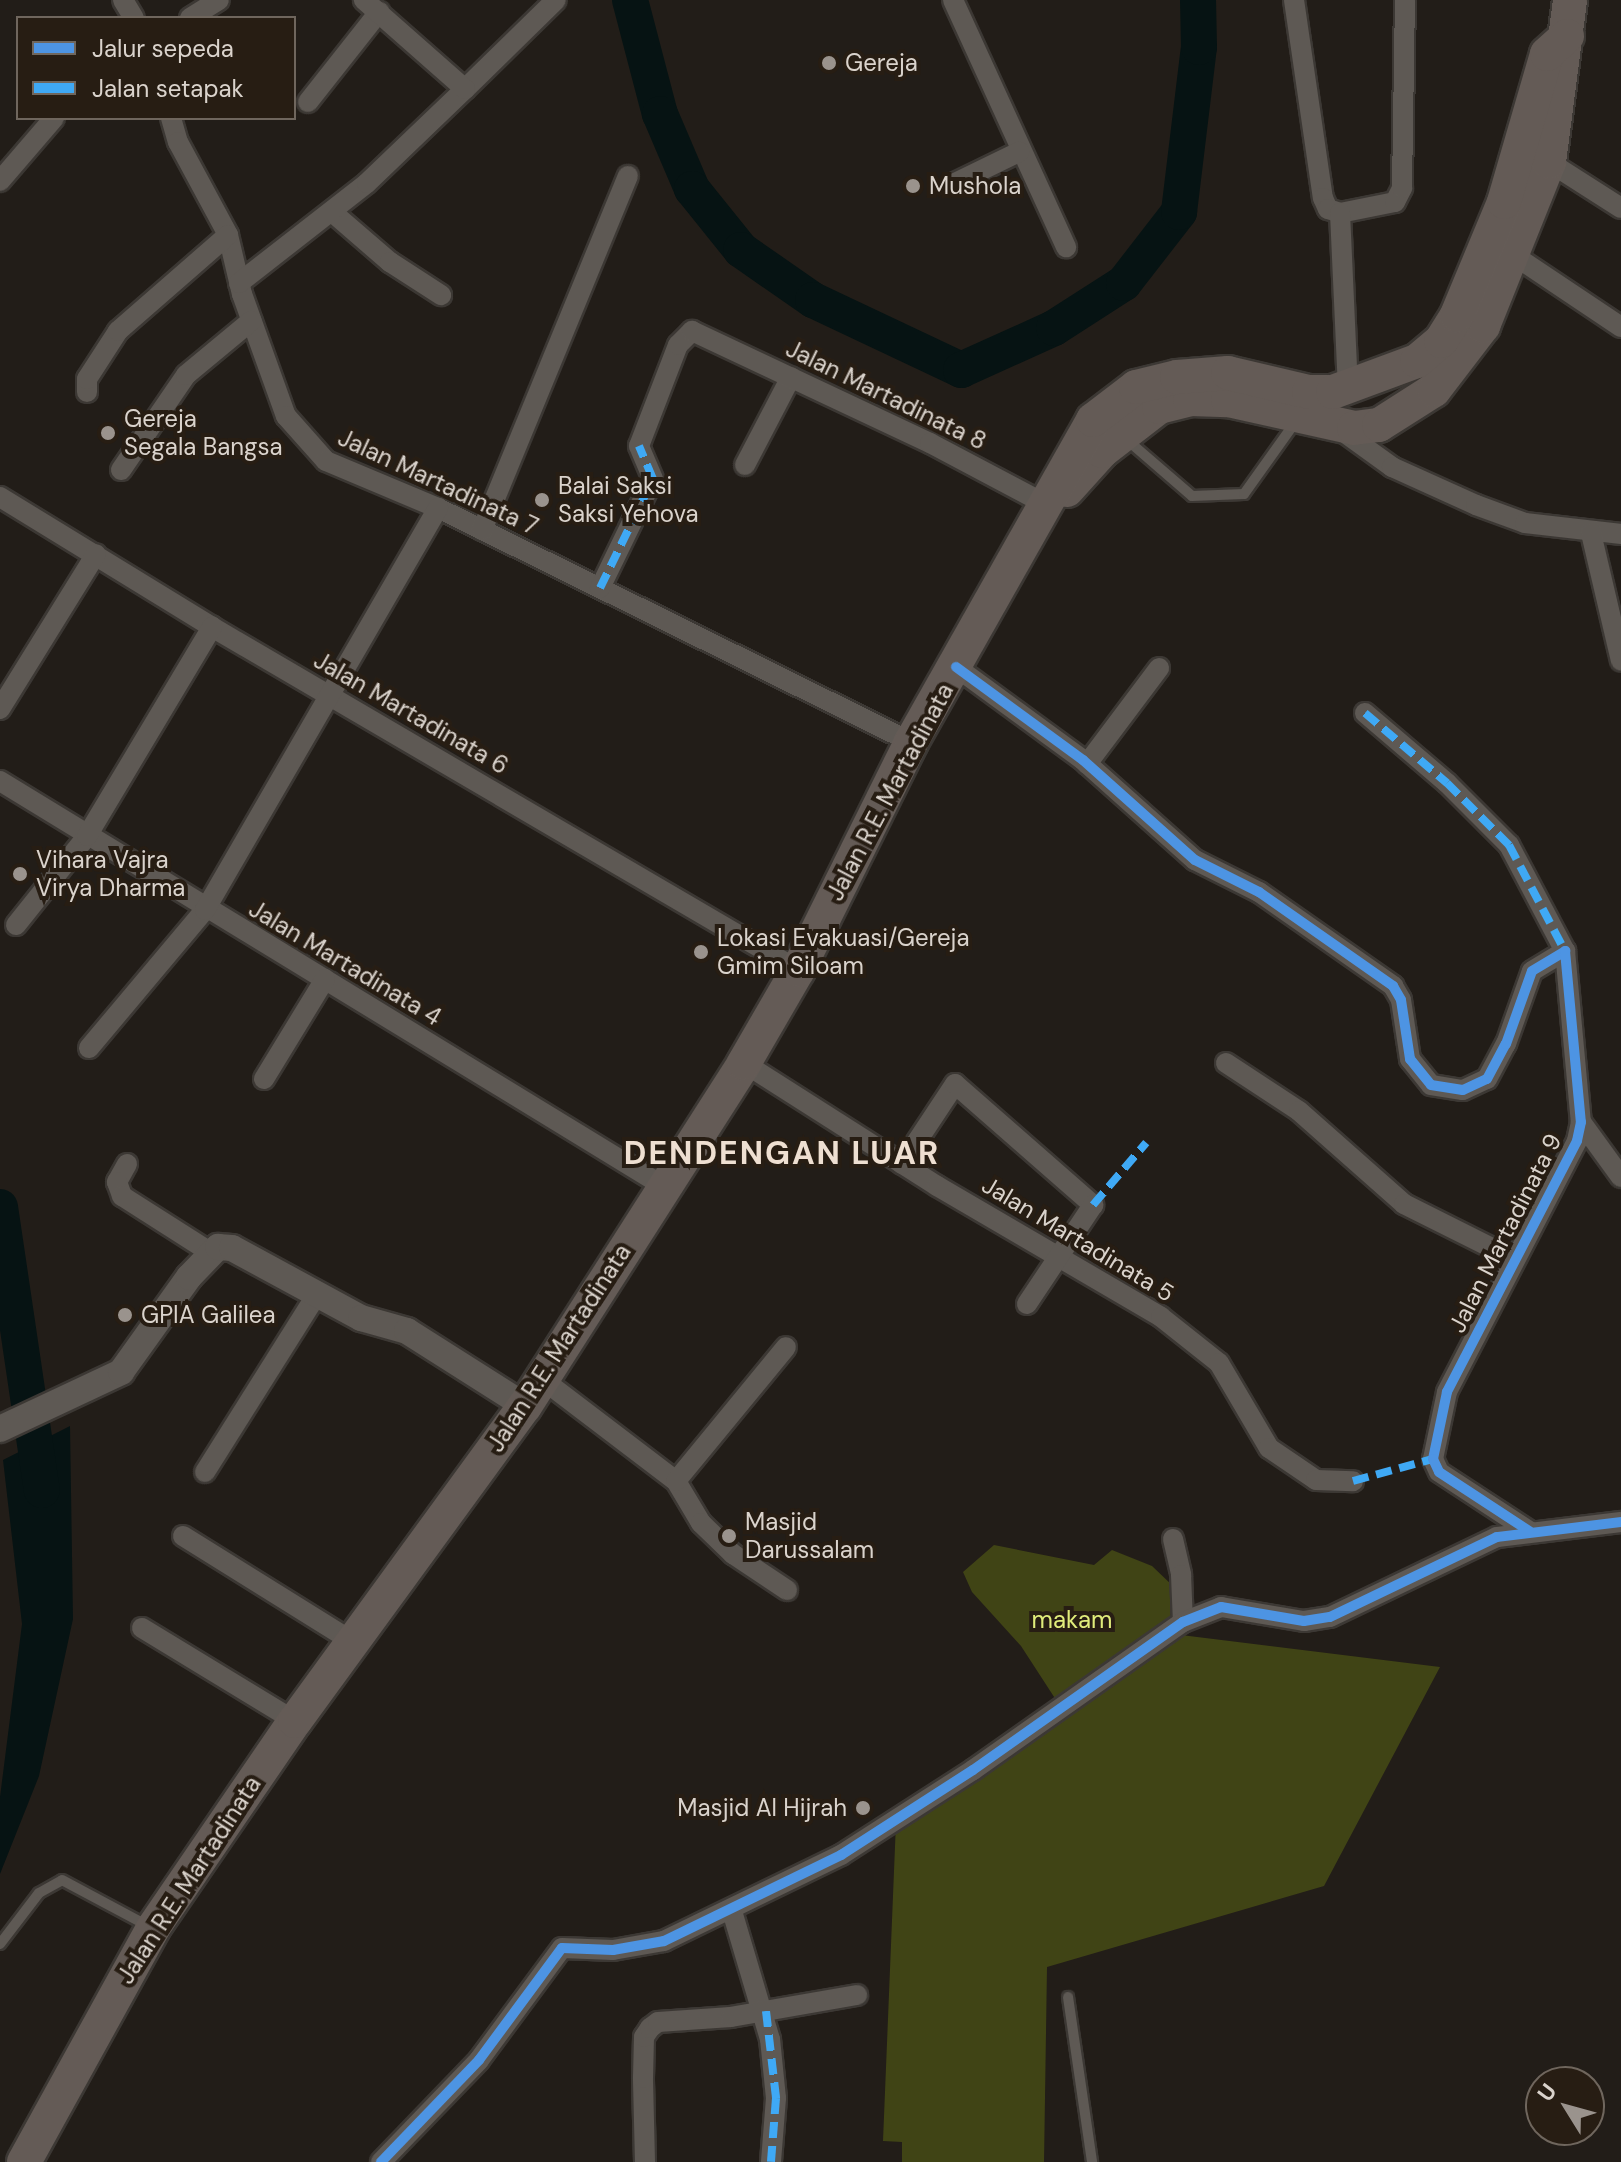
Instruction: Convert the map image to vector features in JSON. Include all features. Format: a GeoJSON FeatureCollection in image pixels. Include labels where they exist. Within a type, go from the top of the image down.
{"type":"FeatureCollection","features":[{"type":"Feature","properties":{"kind":"highway","name":"Jalan R.E. Martadinata"},"geometry":{"type":"LineString","coordinates":[[1049,506],[1121,435],[1159,407],[1190,399],[1228,400],[1313,410],[1379,425],[1434,390],[1483,326],[1549,162],[1574,15]]}},
{"type":"Feature","properties":{"kind":"highway","name":"Jalan R.E. Martadinata"},"geometry":{"type":"LineString","coordinates":[[1313,410],[1348,390],[1404,368],[1441,341],[1504,202],[1547,54],[1574,15]]}},
{"type":"Feature","properties":{"kind":"highway","name":"Jalan R.E. Martadinata"},"geometry":{"type":"LineString","coordinates":[[24,2162],[153,1928],[295,1721],[533,1392],[744,1063],[798,970],[911,742],[1049,506],[1058,475],[1093,420],[1136,387],[1228,373],[1313,410]]}},
{"type":"Feature","properties":{"kind":"street"},"geometry":{"type":"LineString","coordinates":[[193,16],[219,0]]}},
{"type":"Feature","properties":{"kind":"street"},"geometry":{"type":"LineString","coordinates":[[239,283],[332,212],[556,0]]}},
{"type":"Feature","properties":{"kind":"street"},"geometry":{"type":"LineString","coordinates":[[953,0],[1019,152],[1066,247]]}},
{"type":"Feature","properties":{"kind":"street"},"geometry":{"type":"LineString","coordinates":[[1294,0],[1323,198],[1328,209],[1340,213],[1395,202],[1402,188],[1405,0]]}},
{"type":"Feature","properties":{"kind":"street"},"geometry":{"type":"LineString","coordinates":[[308,102],[371,6],[465,89]]}},
{"type":"Feature","properties":{"kind":"street"},"geometry":{"type":"LineString","coordinates":[[0,181],[52,120]]}},
{"type":"Feature","properties":{"kind":"street","name":"Jalan Martadinata 7"},"geometry":{"type":"LineString","coordinates":[[172,120],[178,142],[228,235],[251,321],[286,416],[305,442],[326,461],[438,508],[911,742]]}},
{"type":"Feature","properties":{"kind":"street"},"geometry":{"type":"LineString","coordinates":[[951,185],[1019,152]]}},
{"type":"Feature","properties":{"kind":"street"},"geometry":{"type":"LineString","coordinates":[[1549,162],[1621,208]]}},
{"type":"Feature","properties":{"kind":"street"},"geometry":{"type":"LineString","coordinates":[[482,530],[628,176]]}},
{"type":"Feature","properties":{"kind":"street"},"geometry":{"type":"LineString","coordinates":[[332,212],[390,262],[441,295]]}},
{"type":"Feature","properties":{"kind":"street"},"geometry":{"type":"LineString","coordinates":[[1340,213],[1348,390]]}},
{"type":"Feature","properties":{"kind":"street"},"geometry":{"type":"LineString","coordinates":[[87,392],[91,370],[118,331],[228,235]]}},
{"type":"Feature","properties":{"kind":"street"},"geometry":{"type":"LineString","coordinates":[[1512,254],[1621,327]]}},
{"type":"Feature","properties":{"kind":"street"},"geometry":{"type":"LineString","coordinates":[[121,470],[186,375],[251,321]]}},
{"type":"Feature","properties":{"kind":"street","name":"Jalan Martadinata 8"},"geometry":{"type":"LineString","coordinates":[[600,588],[653,479],[639,446],[647,422],[681,338],[700,331],[1049,506]]}},
{"type":"Feature","properties":{"kind":"street"},"geometry":{"type":"LineString","coordinates":[[745,465],[791,377]]}},
{"type":"Feature","properties":{"kind":"street"},"geometry":{"type":"LineString","coordinates":[[1313,410],[1392,467],[1476,505],[1525,523],[1591,533],[1621,534]]}},
{"type":"Feature","properties":{"kind":"street","name":"Jalan Martadinata 6"},"geometry":{"type":"LineString","coordinates":[[0,497],[212,627],[798,970]]}},
{"type":"Feature","properties":{"kind":"street"},"geometry":{"type":"LineString","coordinates":[[89,1048],[205,910],[438,508]]}},
{"type":"Feature","properties":{"kind":"street"},"geometry":{"type":"LineString","coordinates":[[1591,533],[1621,661]]}},
{"type":"Feature","properties":{"kind":"street"},"geometry":{"type":"LineString","coordinates":[[0,709],[96,554]]}},
{"type":"Feature","properties":{"kind":"street"},"geometry":{"type":"LineString","coordinates":[[16,925],[87,836],[212,627]]}},
{"type":"Feature","properties":{"kind":"street"},"geometry":{"type":"LineString","coordinates":[[956,667],[1087,764],[1195,860],[1259,892],[1393,986],[1401,1000],[1410,1059],[1431,1085],[1463,1090],[1487,1079],[1506,1044],[1532,971],[1565,951],[1509,845],[1447,783],[1365,713]]}},
{"type":"Feature","properties":{"kind":"street"},"geometry":{"type":"LineString","coordinates":[[1087,764],[1159,668]]}},
{"type":"Feature","properties":{"kind":"street","name":"Jalan Martadinata 4"},"geometry":{"type":"LineString","coordinates":[[0,781],[205,910],[325,979],[665,1187]]}},
{"type":"Feature","properties":{"kind":"street","name":"Jalan Martadinata 9"},"geometry":{"type":"LineString","coordinates":[[1529,1531],[1439,1472],[1433,1459],[1447,1392],[1512,1258],[1577,1141],[1581,1122],[1565,951]]}},
{"type":"Feature","properties":{"kind":"street"},"geometry":{"type":"LineString","coordinates":[[264,1079],[325,979]]}},
{"type":"Feature","properties":{"kind":"street","name":"Jalan Martadinata 5"},"geometry":{"type":"LineString","coordinates":[[744,1063],[902,1164],[1161,1317],[1219,1363],[1269,1448],[1297,1471],[1316,1480],[1353,1481]]}},
{"type":"Feature","properties":{"kind":"street"},"geometry":{"type":"LineString","coordinates":[[1226,1063],[1299,1111],[1404,1204],[1512,1258]]}},
{"type":"Feature","properties":{"kind":"street"},"geometry":{"type":"LineString","coordinates":[[902,1164],[950,1087],[961,1086],[1093,1205],[1027,1304]]}},
{"type":"Feature","properties":{"kind":"street"},"geometry":{"type":"LineString","coordinates":[[1581,1122],[1621,1177]]}},
{"type":"Feature","properties":{"kind":"street"},"geometry":{"type":"LineString","coordinates":[[127,1164],[117,1182],[122,1196],[210,1252],[232,1248],[315,1297],[407,1331],[533,1392],[676,1481],[701,1523],[733,1554],[787,1590]]}},
{"type":"Feature","properties":{"kind":"street"},"geometry":{"type":"LineString","coordinates":[[0,1429],[108,1382],[132,1360],[210,1252]]}},
{"type":"Feature","properties":{"kind":"street"},"geometry":{"type":"LineString","coordinates":[[205,1472],[315,1297]]}},
{"type":"Feature","properties":{"kind":"street"},"geometry":{"type":"LineString","coordinates":[[676,1481],[786,1347]]}},
{"type":"Feature","properties":{"kind":"street"},"geometry":{"type":"LineString","coordinates":[[381,2162],[479,2060],[562,1948],[645,1947],[683,1935],[732,1911],[896,1822],[1183,1622],[1221,1607],[1304,1621],[1330,1617],[1497,1537],[1621,1522]]}},
{"type":"Feature","properties":{"kind":"street"},"geometry":{"type":"LineString","coordinates":[[183,1536],[353,1642]]}},
{"type":"Feature","properties":{"kind":"street"},"geometry":{"type":"LineString","coordinates":[[1173,1539],[1181,1575],[1183,1622]]}},
{"type":"Feature","properties":{"kind":"street"},"geometry":{"type":"LineString","coordinates":[[142,1628],[295,1721]]}},
{"type":"Feature","properties":{"kind":"street"},"geometry":{"type":"LineString","coordinates":[[732,1911],[766,2011],[776,2098],[771,2162]]}},
{"type":"Feature","properties":{"kind":"street"},"geometry":{"type":"LineString","coordinates":[[645,2162],[644,2037],[650,2028],[658,2022],[766,2011],[857,1995]]}},
{"type":"Feature","properties":{"kind":"lane"},"geometry":{"type":"LineString","coordinates":[[1121,435],[1192,496],[1244,494],[1313,410]]}},
{"type":"Feature","properties":{"kind":"lane"},"geometry":{"type":"LineString","coordinates":[[0,1944],[39,1893],[62,1880],[153,1928]]}},
{"type":"Feature","properties":{"kind":"lane"},"geometry":{"type":"LineString","coordinates":[[1068,1997],[1092,2162]]}},
{"type":"Feature","properties":{"kind":"green space","name":"makam"},"geometry":{"type":"Polygon","coordinates":[[[994,1545],[1094,1565],[1112,1550],[1152,1566],[1174,1587],[1170,1619],[1058,1703],[1021,1646],[972,1592],[963,1572],[994,1545]]]}},
{"type":"Feature","properties":{"kind":"green space"},"geometry":{"type":"Polygon","coordinates":[[[1181,1635],[1440,1667],[1324,1886],[1047,1967],[1044,2162],[902,2162],[902,2142],[883,2141],[896,1822],[1181,1635]]]}},
{"type":"Feature","properties":{"kind":"shaded area"},"geometry":{"type":"Polygon","coordinates":[[[70,1426],[73,1619],[39,1776],[0,1874],[0,1797],[22,1624],[3,1460],[70,1426]]]}},
{"type":"Feature","properties":{"kind":"waterway"},"geometry":{"type":"LineString","coordinates":[[630,0],[660,114],[692,189],[741,250],[813,300],[961,370],[1054,328],[1124,283],[1179,212],[1199,47],[1198,0]]}},
{"type":"Feature","properties":{"kind":"waterway"},"geometry":{"type":"LineString","coordinates":[[0,1207],[42,1490]]}},
{"type":"Feature","properties":{"kind":"marked path"},"geometry":{"type":"LineString","coordinates":[[600,588],[653,479],[639,446]]}},
{"type":"Feature","properties":{"kind":"marked path"},"geometry":{"type":"LineString","coordinates":[[1365,713],[1447,783],[1509,845],[1565,951]]}},
{"type":"Feature","properties":{"kind":"marked path"},"geometry":{"type":"LineString","coordinates":[[1093,1205],[1146,1143]]}},
{"type":"Feature","properties":{"kind":"marked path"},"geometry":{"type":"LineString","coordinates":[[1353,1481],[1433,1459]]}},
{"type":"Feature","properties":{"kind":"marked path"},"geometry":{"type":"LineString","coordinates":[[766,2011],[776,2098],[771,2162]]}},
{"type":"Feature","properties":{"kind":"cycle path"},"geometry":{"type":"LineString","coordinates":[[956,667],[1083,760],[1195,860],[1259,892],[1393,986],[1401,1000],[1410,1059],[1431,1085],[1463,1090],[1487,1079],[1506,1044],[1532,971],[1565,951],[1581,1122],[1577,1141],[1447,1392],[1433,1459],[1439,1472],[1529,1531]]}},
{"type":"Feature","properties":{"kind":"cycle path"},"geometry":{"type":"LineString","coordinates":[[381,2162],[479,2060],[562,1948],[613,1950],[664,1941],[841,1855],[973,1770],[1183,1622],[1221,1607],[1304,1621],[1330,1617],[1497,1537],[1621,1522]]}},
{"type":"Feature","properties":{"kind":"place","name":"Gereja"},"geometry":{"type":"Point","coordinates":[829,63]}},
{"type":"Feature","properties":{"kind":"place","name":"Mushola"},"geometry":{"type":"Point","coordinates":[913,186]}},
{"type":"Feature","properties":{"kind":"place","name":"Gereja Segala Bangsa"},"geometry":{"type":"Point","coordinates":[108,433]}},
{"type":"Feature","properties":{"kind":"place","name":"Balai Saksi Saksi Yehova"},"geometry":{"type":"Point","coordinates":[542,500]}},
{"type":"Feature","properties":{"kind":"place","name":"Vihara Vajra Virya Dharma"},"geometry":{"type":"Point","coordinates":[20,874]}},
{"type":"Feature","properties":{"kind":"place","name":"Lokasi Evakuasi/Gereja Gmim Siloam"},"geometry":{"type":"Point","coordinates":[701,952]}},
{"type":"Feature","properties":{"kind":"place","name":"GPIA Galilea"},"geometry":{"type":"Point","coordinates":[125,1315]}},
{"type":"Feature","properties":{"kind":"place","name":"Masjid Darussalam"},"geometry":{"type":"Point","coordinates":[729,1536]}},
{"type":"Feature","properties":{"kind":"place","name":"Masjid Al Hijrah"},"geometry":{"type":"Point","coordinates":[863,1808]}},
{"type":"Feature","properties":{"kind":"district","name":"DENDENGAN LUAR"},"geometry":{"type":"Point","coordinates":[782,1153]}}]}
